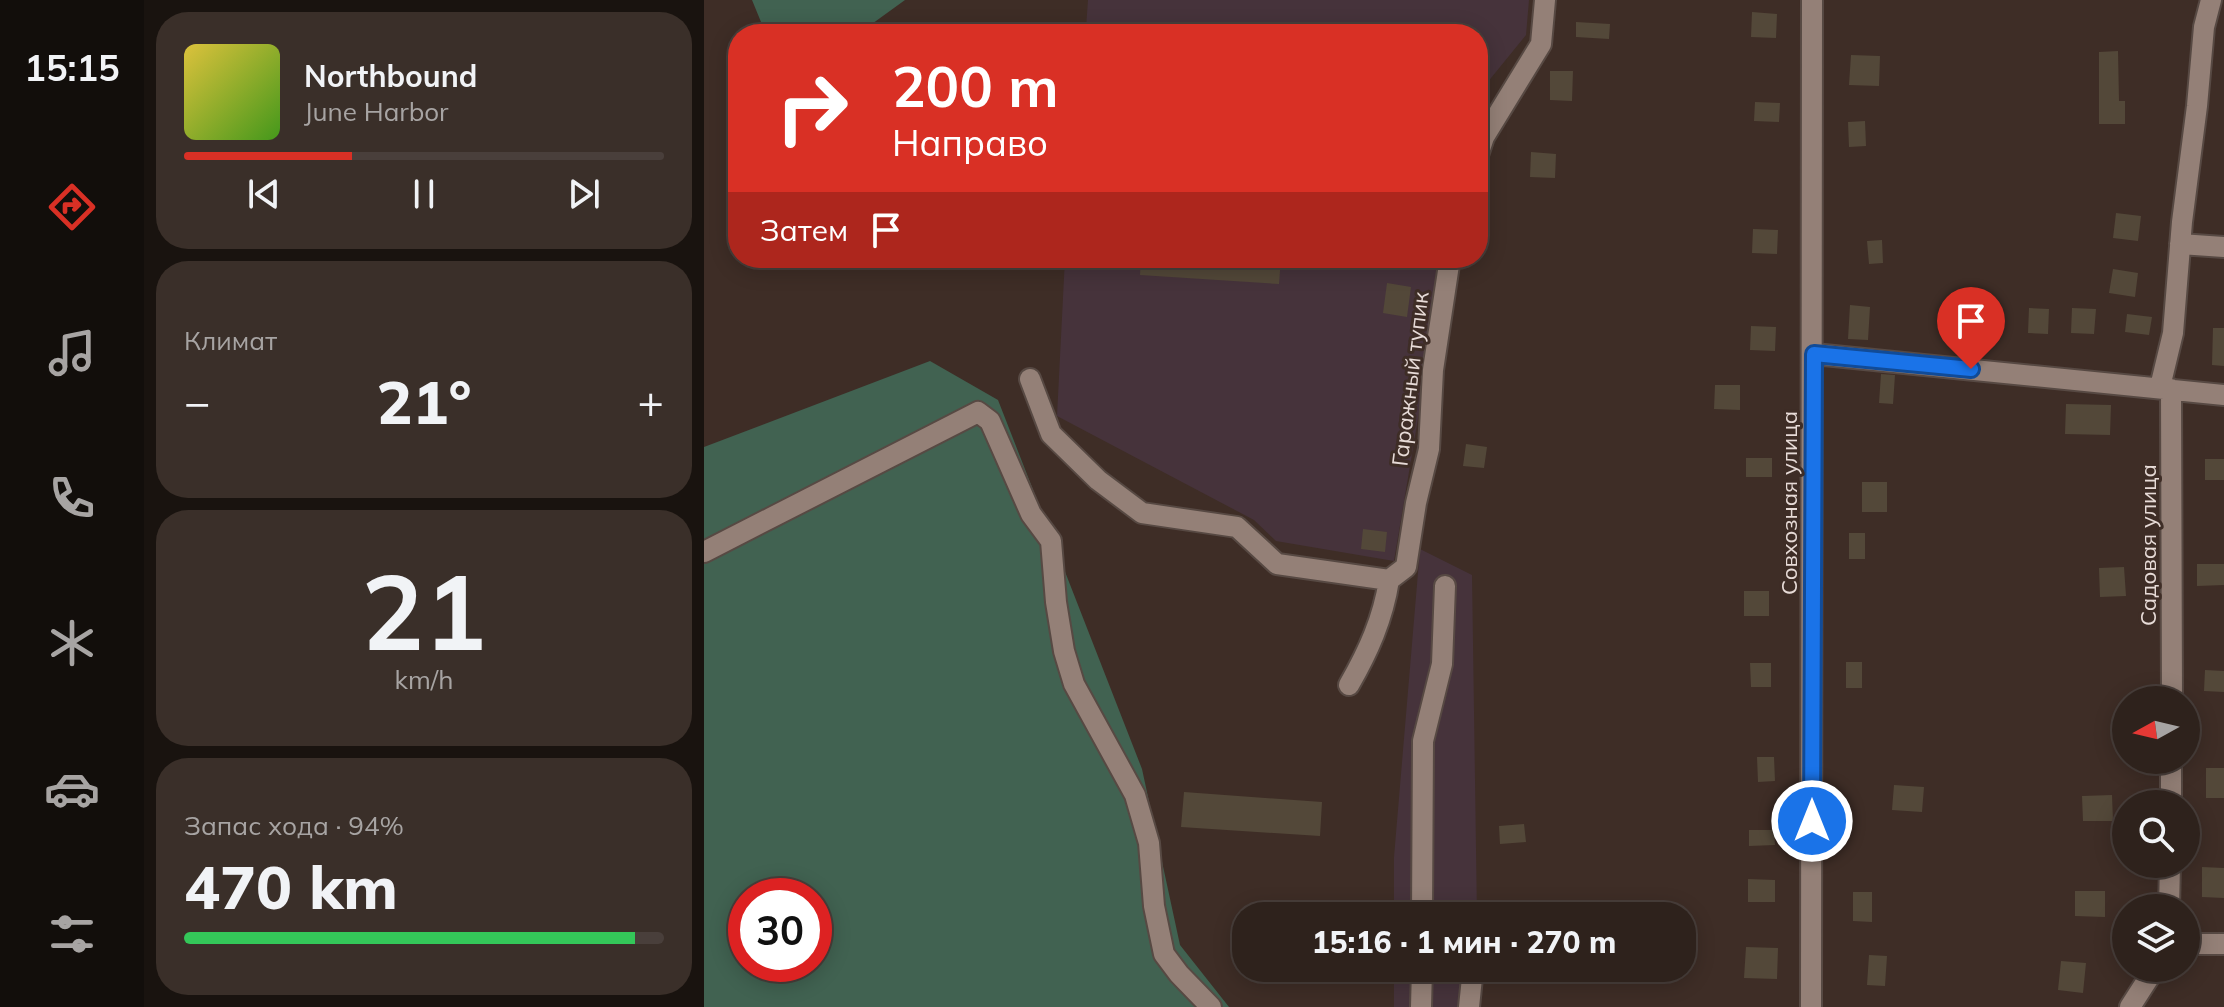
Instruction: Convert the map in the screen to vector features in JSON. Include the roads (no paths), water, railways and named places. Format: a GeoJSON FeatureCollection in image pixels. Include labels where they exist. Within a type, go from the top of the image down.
{"type":"FeatureCollection","features":[{"type":"Feature","properties":{"kind":"street"},"geometry":{"type":"LineString","coordinates":[[1488,130],[1541,44],[1545,0]]}},
{"type":"Feature","properties":{"kind":"street","name":"Совхозная улица"},"geometry":{"type":"LineString","coordinates":[[1811,1007],[1812,0]]}},
{"type":"Feature","properties":{"kind":"street","name":"Садовая улица"},"geometry":{"type":"LineString","coordinates":[[2172,686],[2166,388],[2204,27],[2211,0]]}},
{"type":"Feature","properties":{"kind":"street"},"geometry":{"type":"LineString","coordinates":[[2180,244],[2224,247]]}},
{"type":"Feature","properties":{"kind":"street","name":"Гаражный тупик"},"geometry":{"type":"LineString","coordinates":[[1349,685],[1369,650],[1385,605],[1389,580],[1406,567],[1416,503],[1429,449],[1433,370],[1448,268]]}},
{"type":"Feature","properties":{"kind":"street"},"geometry":{"type":"LineString","coordinates":[[1814,354],[2224,395]]}},
{"type":"Feature","properties":{"kind":"street"},"geometry":{"type":"LineString","coordinates":[[1030,379],[1051,434],[1098,480],[1142,513],[1237,527],[1277,564],[1389,580]]}},
{"type":"Feature","properties":{"kind":"street"},"geometry":{"type":"LineString","coordinates":[[704,552],[978,412],[990,421],[1031,514],[1051,541],[1056,602],[1064,651],[1074,684],[1135,795],[1149,843],[1154,906],[1164,954],[1211,1007]]}},
{"type":"Feature","properties":{"kind":"street"},"geometry":{"type":"LineString","coordinates":[[1422,902],[1423,741],[1442,664],[1445,586]]}},
{"type":"Feature","properties":{"kind":"street"},"geometry":{"type":"LineString","coordinates":[[2200,944],[2224,944]]}},
{"type":"Feature","properties":{"kind":"street"},"geometry":{"type":"LineString","coordinates":[[1421,1007],[1422,982]]}},
{"type":"Feature","properties":{"kind":"street"},"geometry":{"type":"LineString","coordinates":[[1469,1007],[1472,982]]}},
{"type":"Feature","properties":{"kind":"street"},"geometry":{"type":"LineString","coordinates":[[2130,1007],[2146,982]]}}]}
